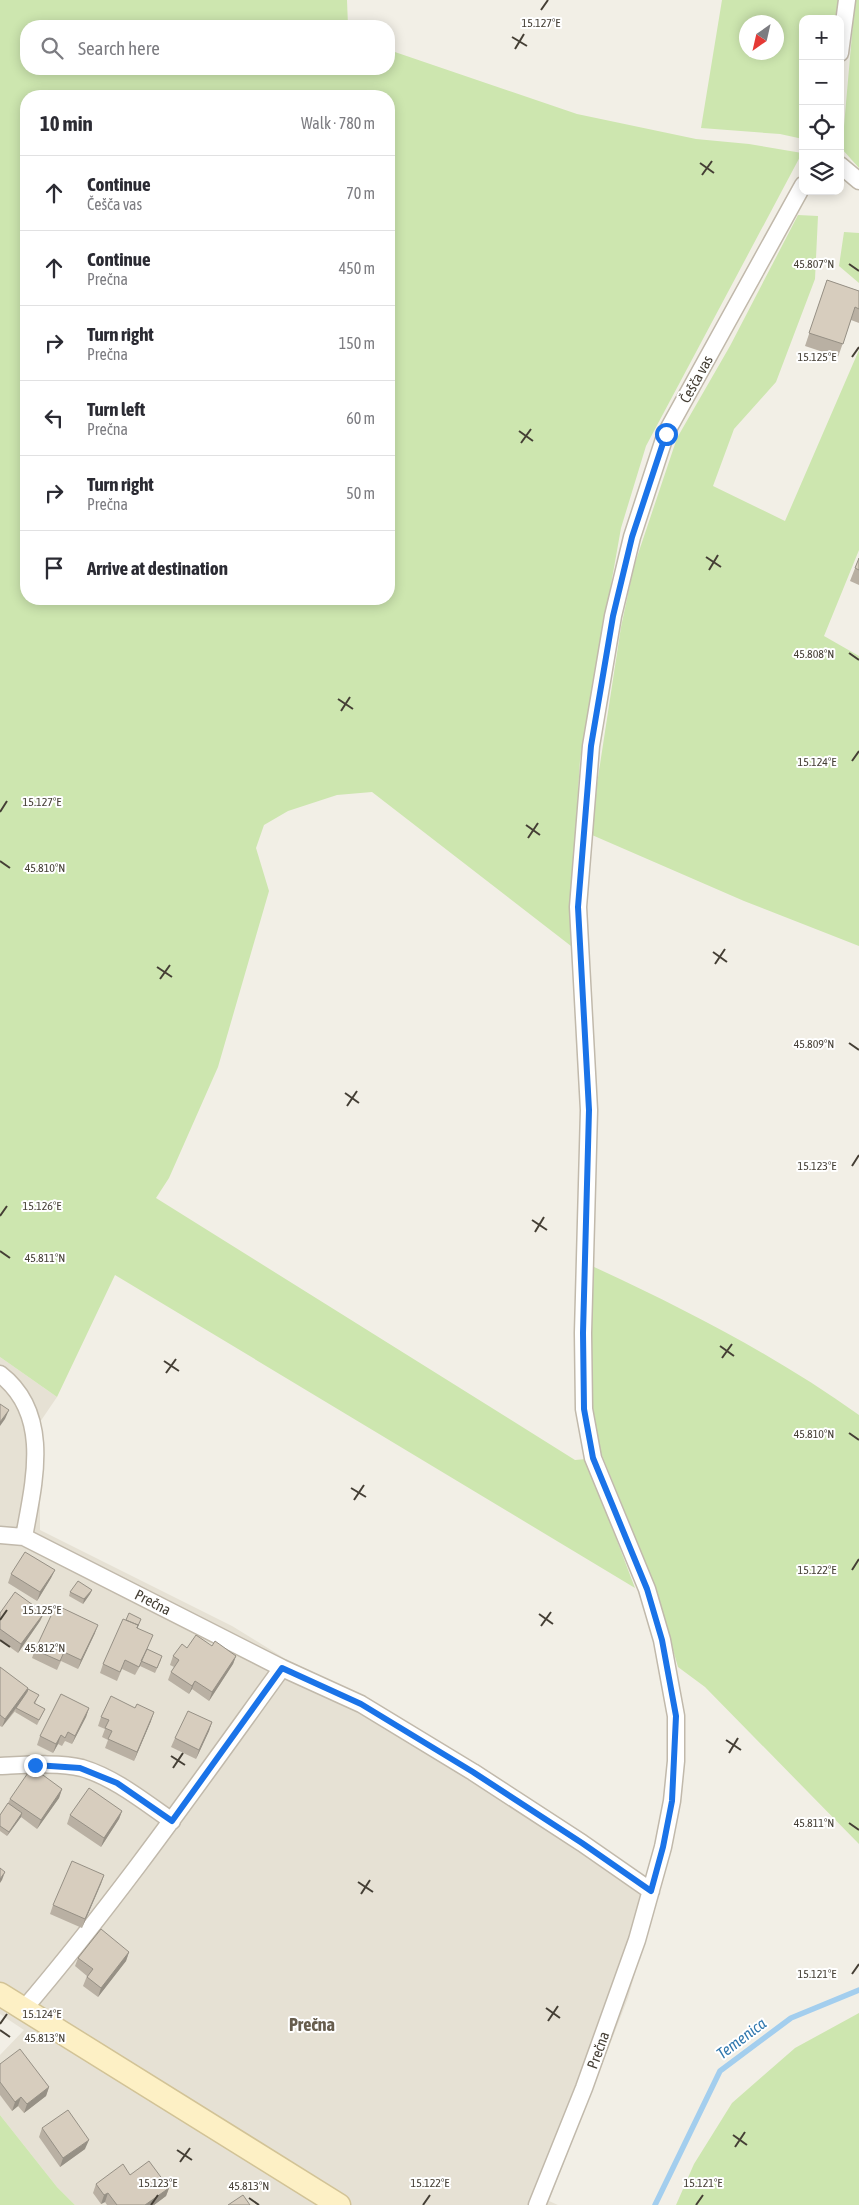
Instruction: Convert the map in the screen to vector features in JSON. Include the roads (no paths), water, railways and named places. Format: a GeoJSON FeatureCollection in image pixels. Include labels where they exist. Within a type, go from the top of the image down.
{"type":"FeatureCollection","features":[{"type":"Feature","properties":{"kind":"street"},"geometry":{"type":"LineString","coordinates":[[844,23],[847,0]]}},
{"type":"Feature","properties":{"kind":"street"},"geometry":{"type":"LineString","coordinates":[[844,168],[859,181]]}},
{"type":"Feature","properties":{"kind":"street","name":"Češča vas"},"geometry":{"type":"LineString","coordinates":[[613,616],[632,537],[666,434],[799,191]]}},
{"type":"Feature","properties":{"kind":"street","name":"Prečna"},"geometry":{"type":"LineString","coordinates":[[537,2205],[594,2060],[637,1940],[663,1847],[672,1801],[676,1716],[662,1640],[647,1589],[593,1458],[584,1409],[583,1333],[589,1110],[578,907],[591,746],[613,616]]}},
{"type":"Feature","properties":{"kind":"street"},"geometry":{"type":"LineString","coordinates":[[0,1374],[8,1380],[28,1408],[36,1448],[32,1491],[24,1537]]}},
{"type":"Feature","properties":{"kind":"street","name":"Prečna"},"geometry":{"type":"LineString","coordinates":[[0,1535],[24,1537],[282,1668],[361,1704],[481,1777],[651,1891]]}},
{"type":"Feature","properties":{"kind":"street"},"geometry":{"type":"LineString","coordinates":[[23,2010],[92,1927],[172,1821],[282,1668]]}},
{"type":"Feature","properties":{"kind":"street"},"geometry":{"type":"LineString","coordinates":[[0,1766],[35,1765],[80,1768],[117,1783],[172,1821]]}},
{"type":"Feature","properties":{"kind":"street"},"geometry":{"type":"LineString","coordinates":[[0,1994],[339,2205]]}},
{"type":"Feature","properties":{"kind":"waterway","name":"Temenica"},"geometry":{"type":"LineString","coordinates":[[655,2205],[720,2071],[791,2018],[859,1990]]}},
{"type":"Feature","properties":{"kind":"district","name":"Prečna"},"geometry":{"type":"Point","coordinates":[312,2024]}}]}
